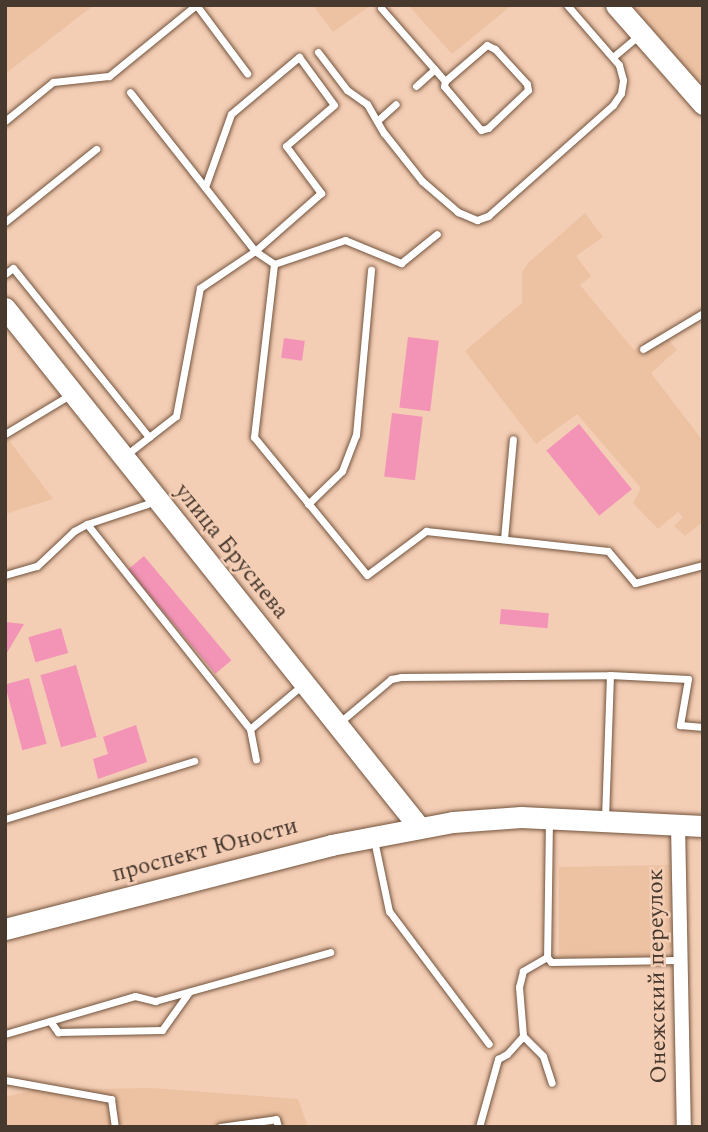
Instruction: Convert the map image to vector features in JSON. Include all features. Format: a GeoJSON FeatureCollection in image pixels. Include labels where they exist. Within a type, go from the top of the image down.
{"type":"FeatureCollection","features":[{"type":"Feature","properties":{"kind":"street"},"geometry":{"type":"LineString","coordinates":[[616,5],[699,96]]}},
{"type":"Feature","properties":{"kind":"street","name":"улица Бруснева"},"geometry":{"type":"LineString","coordinates":[[5,308],[419,827]]}},
{"type":"Feature","properties":{"kind":"street","name":"проспект Юности"},"geometry":{"type":"LineString","coordinates":[[5,929],[373,836],[419,827],[490,818],[549,817],[703,826]]}},
{"type":"Feature","properties":{"kind":"street","name":"Онежский переулок"},"geometry":{"type":"LineString","coordinates":[[678,824],[684,1127]]}},
{"type":"Feature","properties":{"kind":"lane"},"geometry":{"type":"LineString","coordinates":[[317,52],[347,90],[367,104],[399,152],[432,191],[466,217],[482,219],[618,99],[624,80],[619,65],[567,5]]}},
{"type":"Feature","properties":{"kind":"lane"},"geometry":{"type":"LineString","coordinates":[[5,121],[53,82],[108,76],[196,6],[247,73]]}},
{"type":"Feature","properties":{"kind":"lane"},"geometry":{"type":"LineString","coordinates":[[381,8],[446,81],[446,92],[481,130],[488,128],[528,90],[527,84],[491,46],[484,46],[446,81]]}},
{"type":"Feature","properties":{"kind":"lane"},"geometry":{"type":"LineString","coordinates":[[613,57],[640,33]]}},
{"type":"Feature","properties":{"kind":"lane"},"geometry":{"type":"LineString","coordinates":[[123,457],[176,416],[200,288],[255,251],[321,193],[286,146],[334,105],[299,57],[231,114],[205,187]]}},
{"type":"Feature","properties":{"kind":"lane"},"geometry":{"type":"LineString","coordinates":[[416,86],[435,69]]}},
{"type":"Feature","properties":{"kind":"lane"},"geometry":{"type":"LineString","coordinates":[[130,92],[255,251],[274,264]]}},
{"type":"Feature","properties":{"kind":"lane"},"geometry":{"type":"LineString","coordinates":[[377,121],[396,104]]}},
{"type":"Feature","properties":{"kind":"lane"},"geometry":{"type":"LineString","coordinates":[[5,222],[96,149]]}},
{"type":"Feature","properties":{"kind":"lane"},"geometry":{"type":"LineString","coordinates":[[274,264],[345,240],[401,263],[437,234]]}},
{"type":"Feature","properties":{"kind":"lane"},"geometry":{"type":"LineString","coordinates":[[274,264],[254,437],[367,575],[426,531],[608,551],[635,583],[703,565]]}},
{"type":"Feature","properties":{"kind":"lane"},"geometry":{"type":"LineString","coordinates":[[5,274],[13,268],[149,437]]}},
{"type":"Feature","properties":{"kind":"lane"},"geometry":{"type":"LineString","coordinates":[[308,504],[342,471],[356,435],[371,270]]}},
{"type":"Feature","properties":{"kind":"lane"},"geometry":{"type":"LineString","coordinates":[[643,349],[703,313]]}},
{"type":"Feature","properties":{"kind":"lane"},"geometry":{"type":"LineString","coordinates":[[5,434],[73,393]]}},
{"type":"Feature","properties":{"kind":"lane"},"geometry":{"type":"LineString","coordinates":[[504,539],[513,439]]}},
{"type":"Feature","properties":{"kind":"lane"},"geometry":{"type":"LineString","coordinates":[[5,575],[37,566],[74,531],[87,524],[147,504],[155,498]]}},
{"type":"Feature","properties":{"kind":"lane"},"geometry":{"type":"LineString","coordinates":[[87,524],[250,729],[256,759]]}},
{"type":"Feature","properties":{"kind":"lane"},"geometry":{"type":"LineString","coordinates":[[337,724],[391,679],[401,677],[610,675],[688,679],[680,725],[703,727]]}},
{"type":"Feature","properties":{"kind":"lane"},"geometry":{"type":"LineString","coordinates":[[605,820],[610,675]]}},
{"type":"Feature","properties":{"kind":"lane"},"geometry":{"type":"LineString","coordinates":[[250,729],[303,684]]}},
{"type":"Feature","properties":{"kind":"lane"},"geometry":{"type":"LineString","coordinates":[[5,819],[194,761]]}},
{"type":"Feature","properties":{"kind":"lane"},"geometry":{"type":"LineString","coordinates":[[549,817],[547,957],[551,962],[679,960]]}},
{"type":"Feature","properties":{"kind":"lane"},"geometry":{"type":"LineString","coordinates":[[373,836],[389,911],[489,1044]]}},
{"type":"Feature","properties":{"kind":"lane"},"geometry":{"type":"LineString","coordinates":[[5,1034],[135,996],[155,1001],[330,953]]}},
{"type":"Feature","properties":{"kind":"lane"},"geometry":{"type":"LineString","coordinates":[[547,957],[523,971],[519,987],[523,1036],[543,1056],[552,1083]]}},
{"type":"Feature","properties":{"kind":"lane"},"geometry":{"type":"LineString","coordinates":[[50,1021],[58,1032],[162,1030],[189,992]]}},
{"type":"Feature","properties":{"kind":"lane"},"geometry":{"type":"LineString","coordinates":[[479,1127],[498,1059],[507,1054],[523,1036]]}},
{"type":"Feature","properties":{"kind":"lane"},"geometry":{"type":"LineString","coordinates":[[5,1080],[111,1099],[115,1127]]}},
{"type":"Feature","properties":{"kind":"lane"},"geometry":{"type":"LineString","coordinates":[[220,1127],[276,1119],[278,1127]]}},
{"type":"Feature","properties":{"kind":"shaded area"},"geometry":{"type":"Polygon","coordinates":[[[5,5],[94,5],[5,74],[5,5]]]}},
{"type":"Feature","properties":{"kind":"shaded area"},"geometry":{"type":"Polygon","coordinates":[[[313,5],[371,5],[333,32],[313,5]]]}},
{"type":"Feature","properties":{"kind":"shaded area"},"geometry":{"type":"Polygon","coordinates":[[[408,5],[512,5],[452,54],[408,5]]]}},
{"type":"Feature","properties":{"kind":"shaded area"},"geometry":{"type":"Polygon","coordinates":[[[632,5],[703,5],[703,87],[632,5]]]}},
{"type":"Feature","properties":{"kind":"shaded area"},"geometry":{"type":"Polygon","coordinates":[[[585,213],[603,237],[576,256],[591,276],[580,285],[634,350],[661,331],[677,350],[651,373],[703,441],[703,522],[685,536],[674,526],[683,517],[678,512],[658,529],[633,503],[641,488],[577,414],[536,444],[465,351],[522,303],[522,272],[528,263],[585,213]]]}},
{"type":"Feature","properties":{"kind":"shaded area"},"geometry":{"type":"Polygon","coordinates":[[[408,337],[439,341],[430,411],[399,407],[408,337]]]}},
{"type":"Feature","properties":{"kind":"shaded area"},"geometry":{"type":"Polygon","coordinates":[[[284,338],[305,341],[302,361],[281,358],[284,338]]]}},
{"type":"Feature","properties":{"kind":"shaded area"},"geometry":{"type":"Polygon","coordinates":[[[392,413],[423,417],[415,480],[384,477],[392,413]]]}},
{"type":"Feature","properties":{"kind":"shaded area"},"geometry":{"type":"Polygon","coordinates":[[[579,424],[632,489],[599,516],[546,450],[579,424]]]}},
{"type":"Feature","properties":{"kind":"shaded area"},"geometry":{"type":"Polygon","coordinates":[[[5,435],[53,499],[5,514],[5,435]]]}},
{"type":"Feature","properties":{"kind":"shaded area"},"geometry":{"type":"Polygon","coordinates":[[[144,556],[231,660],[215,674],[128,569],[144,556]]]}},
{"type":"Feature","properties":{"kind":"shaded area"},"geometry":{"type":"Polygon","coordinates":[[[501,609],[549,613],[548,628],[500,624],[501,609]]]}},
{"type":"Feature","properties":{"kind":"shaded area"},"geometry":{"type":"Polygon","coordinates":[[[5,622],[24,624],[5,656],[5,622]]]}},
{"type":"Feature","properties":{"kind":"shaded area"},"geometry":{"type":"Polygon","coordinates":[[[61,628],[68,653],[35,662],[28,637],[61,628]]]}},
{"type":"Feature","properties":{"kind":"shaded area"},"geometry":{"type":"Polygon","coordinates":[[[76,665],[97,737],[61,747],[40,675],[76,665]]]}},
{"type":"Feature","properties":{"kind":"shaded area"},"geometry":{"type":"Polygon","coordinates":[[[29,678],[47,744],[22,750],[5,684],[29,678]]]}},
{"type":"Feature","properties":{"kind":"shaded area"},"geometry":{"type":"Polygon","coordinates":[[[136,725],[147,762],[98,779],[93,759],[108,754],[103,737],[136,725]]]}},
{"type":"Feature","properties":{"kind":"shaded area"},"geometry":{"type":"Polygon","coordinates":[[[670,865],[672,946],[664,957],[559,957],[559,867],[670,865]]]}},
{"type":"Feature","properties":{"kind":"shaded area"},"geometry":{"type":"Polygon","coordinates":[[[151,1088],[298,1099],[308,1127],[5,1127],[5,1097],[34,1090],[151,1088]]]}}]}
